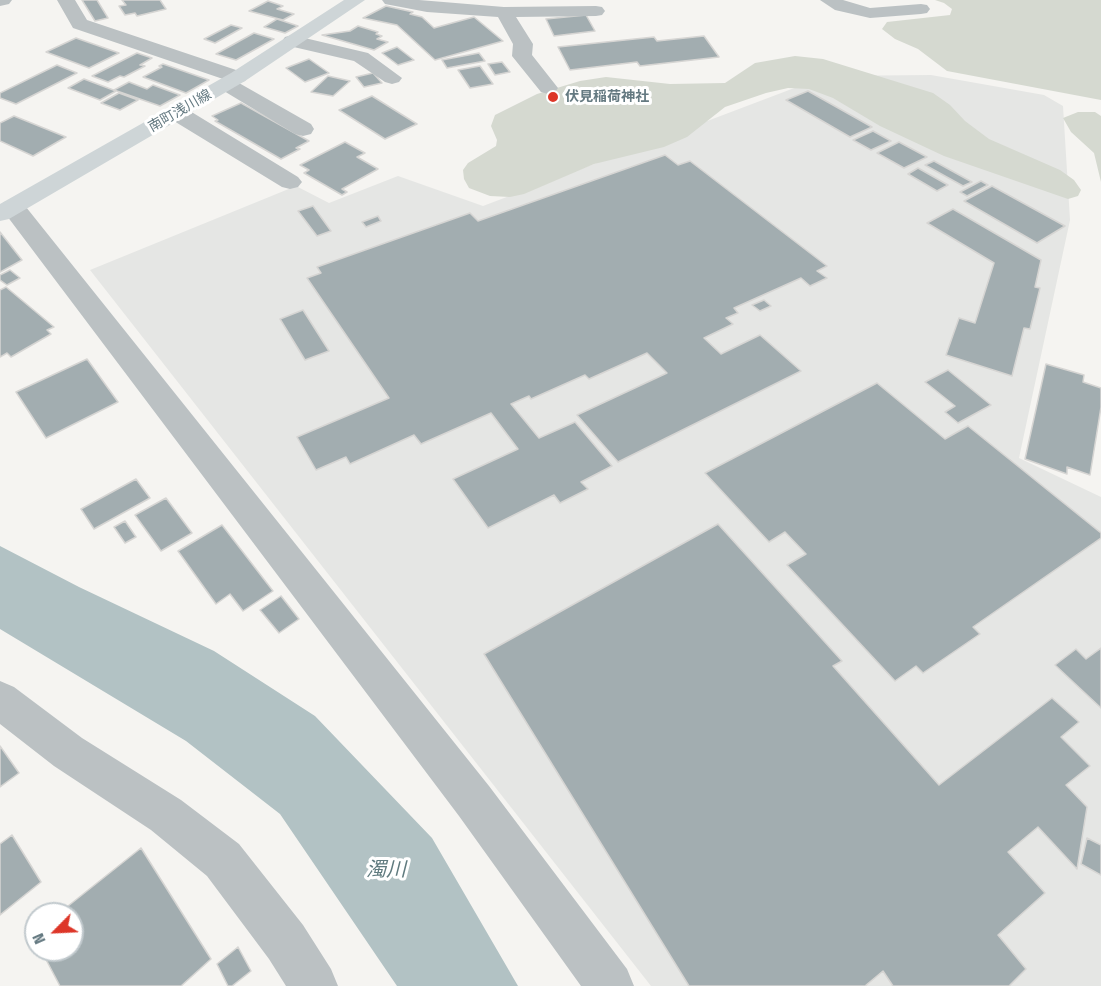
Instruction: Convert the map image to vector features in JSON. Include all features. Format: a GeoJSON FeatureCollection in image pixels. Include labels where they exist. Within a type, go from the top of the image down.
{"type":"FeatureCollection","features":[{"type":"Feature","properties":{"kind":"street"},"geometry":{"type":"LineString","coordinates":[[66,0],[80,24],[232,81],[303,129]]}},
{"type":"Feature","properties":{"kind":"street","name":"南町浅川線"},"geometry":{"type":"LineString","coordinates":[[6,210],[232,81],[356,0]]}},
{"type":"Feature","properties":{"kind":"street"},"geometry":{"type":"LineString","coordinates":[[391,0],[427,7],[504,12],[596,11]]}},
{"type":"Feature","properties":{"kind":"street"},"geometry":{"type":"LineString","coordinates":[[829,0],[841,6],[870,13],[921,9]]}},
{"type":"Feature","properties":{"kind":"street"},"geometry":{"type":"LineString","coordinates":[[504,12],[523,45],[522,56],[549,88]]}},
{"type":"Feature","properties":{"kind":"street"},"geometry":{"type":"LineString","coordinates":[[292,41],[361,57],[392,78]]}},
{"type":"Feature","properties":{"kind":"street"},"geometry":{"type":"LineString","coordinates":[[177,113],[290,182]]}},
{"type":"Feature","properties":{"kind":"street"},"geometry":{"type":"LineString","coordinates":[[6,210],[474,801],[610,986]]}},
{"type":"Feature","properties":{"kind":"street"},"geometry":{"type":"LineString","coordinates":[[0,700],[68,752],[166,815],[222,860],[286,942],[314,986]]}},
{"type":"Feature","properties":{"kind":"shaded area"},"geometry":{"type":"Polygon","coordinates":[[[935,0],[1101,0],[1101,100],[947,71],[918,49],[895,39],[882,29],[887,22],[950,15],[952,9],[935,0]]]}},
{"type":"Feature","properties":{"kind":"shaded area"},"geometry":{"type":"Polygon","coordinates":[[[795,56],[823,59],[933,93],[989,139],[1060,170],[1074,180],[1081,190],[1078,196],[1068,199],[944,156],[880,126],[833,98],[809,89],[788,88],[725,107],[687,137],[664,147],[594,164],[524,194],[510,197],[490,196],[469,188],[464,179],[463,170],[468,163],[496,146],[497,140],[491,126],[495,115],[537,94],[580,81],[606,77],[670,84],[725,83],[755,63],[795,56]]]}},
{"type":"Feature","properties":{"kind":"shaded area"},"geometry":{"type":"Polygon","coordinates":[[[931,75],[1044,95],[1063,106],[1070,220],[1019,458],[1101,497],[1101,986],[651,986],[90,270],[296,186],[329,203],[398,176],[483,206],[826,76],[931,75]]]}},
{"type":"Feature","properties":{"kind":"shaded area"},"geometry":{"type":"Polygon","coordinates":[[[1078,112],[1095,112],[1101,116],[1101,182],[1094,153],[1071,132],[1063,118],[1078,112]]]}},
{"type":"Feature","properties":{"kind":"water","name":"濁川"},"geometry":{"type":"Polygon","coordinates":[[[0,546],[79,587],[214,651],[315,716],[432,838],[518,986],[397,986],[280,814],[186,741],[0,629],[0,546]]]}},
{"type":"Feature","properties":{"kind":"building"},"geometry":{"type":"Polygon","coordinates":[[[82,0],[97,0],[108,18],[95,21],[82,0]]]}},
{"type":"Feature","properties":{"kind":"building"},"geometry":{"type":"Polygon","coordinates":[[[122,0],[160,0],[166,9],[137,16],[135,13],[125,15],[119,6],[126,5],[122,0]]]}},
{"type":"Feature","properties":{"kind":"building"},"geometry":{"type":"Polygon","coordinates":[[[268,1],[283,6],[277,9],[294,14],[283,20],[249,11],[268,1]]]}},
{"type":"Feature","properties":{"kind":"building"},"geometry":{"type":"Polygon","coordinates":[[[386,6],[413,12],[410,14],[422,17],[434,28],[474,17],[503,41],[435,60],[397,25],[363,18],[386,6]]]}},
{"type":"Feature","properties":{"kind":"building"},"geometry":{"type":"Polygon","coordinates":[[[586,15],[595,31],[554,36],[546,19],[586,15]]]}},
{"type":"Feature","properties":{"kind":"building"},"geometry":{"type":"Polygon","coordinates":[[[277,19],[298,26],[285,33],[264,27],[277,19]]]}},
{"type":"Feature","properties":{"kind":"building"},"geometry":{"type":"Polygon","coordinates":[[[231,25],[242,28],[215,43],[204,39],[231,25]]]}},
{"type":"Feature","properties":{"kind":"building"},"geometry":{"type":"Polygon","coordinates":[[[358,26],[378,32],[376,34],[382,36],[377,39],[388,42],[374,50],[322,35],[350,31],[358,26]]]}},
{"type":"Feature","properties":{"kind":"building"},"geometry":{"type":"Polygon","coordinates":[[[254,33],[274,39],[236,60],[216,54],[254,33]]]}},
{"type":"Feature","properties":{"kind":"building"},"geometry":{"type":"Polygon","coordinates":[[[704,36],[719,57],[640,66],[637,62],[570,70],[558,47],[654,37],[657,41],[704,36]]]}},
{"type":"Feature","properties":{"kind":"building"},"geometry":{"type":"Polygon","coordinates":[[[76,38],[119,53],[89,68],[46,52],[76,38]]]}},
{"type":"Feature","properties":{"kind":"building"},"geometry":{"type":"Polygon","coordinates":[[[397,47],[414,60],[398,65],[382,53],[397,47]]]}},
{"type":"Feature","properties":{"kind":"building"},"geometry":{"type":"Polygon","coordinates":[[[137,53],[152,58],[140,65],[145,66],[108,82],[92,76],[137,53]]]}},
{"type":"Feature","properties":{"kind":"building"},"geometry":{"type":"Polygon","coordinates":[[[479,53],[485,61],[447,68],[442,60],[479,53]]]}},
{"type":"Feature","properties":{"kind":"building"},"geometry":{"type":"Polygon","coordinates":[[[309,59],[329,73],[305,82],[286,68],[309,59]]]}},
{"type":"Feature","properties":{"kind":"building"},"geometry":{"type":"Polygon","coordinates":[[[502,62],[510,72],[495,75],[488,64],[502,62]]]}},
{"type":"Feature","properties":{"kind":"building"},"geometry":{"type":"Polygon","coordinates":[[[163,64],[209,80],[186,93],[143,77],[162,67],[159,66],[163,64]]]}},
{"type":"Feature","properties":{"kind":"building"},"geometry":{"type":"Polygon","coordinates":[[[57,65],[77,73],[16,104],[0,98],[0,93],[57,65]]]}},
{"type":"Feature","properties":{"kind":"building"},"geometry":{"type":"Polygon","coordinates":[[[480,66],[493,84],[470,88],[458,70],[480,66]]]}},
{"type":"Feature","properties":{"kind":"building"},"geometry":{"type":"Polygon","coordinates":[[[373,73],[382,83],[364,87],[356,77],[373,73]]]}},
{"type":"Feature","properties":{"kind":"building"},"geometry":{"type":"Polygon","coordinates":[[[328,76],[350,81],[333,96],[311,92],[328,76]]]}},
{"type":"Feature","properties":{"kind":"building"},"geometry":{"type":"Polygon","coordinates":[[[84,79],[116,91],[100,100],[68,88],[84,79]]]}},
{"type":"Feature","properties":{"kind":"building"},"geometry":{"type":"Polygon","coordinates":[[[129,82],[147,89],[153,85],[180,95],[160,106],[114,90],[129,82]]]}},
{"type":"Feature","properties":{"kind":"building"},"geometry":{"type":"Polygon","coordinates":[[[808,91],[872,127],[850,137],[786,100],[808,91]]]}},
{"type":"Feature","properties":{"kind":"building"},"geometry":{"type":"Polygon","coordinates":[[[119,93],[138,100],[120,110],[101,103],[119,93]]]}},
{"type":"Feature","properties":{"kind":"building"},"geometry":{"type":"Polygon","coordinates":[[[372,96],[417,124],[385,139],[339,110],[372,96]]]}},
{"type":"Feature","properties":{"kind":"building"},"geometry":{"type":"Polygon","coordinates":[[[241,103],[309,141],[296,148],[300,149],[281,159],[215,121],[218,120],[212,116],[241,103]]]}},
{"type":"Feature","properties":{"kind":"building"},"geometry":{"type":"Polygon","coordinates":[[[14,116],[66,137],[33,156],[0,141],[0,123],[14,116]]]}},
{"type":"Feature","properties":{"kind":"building"},"geometry":{"type":"Polygon","coordinates":[[[873,131],[891,141],[871,150],[853,140],[873,131]]]}},
{"type":"Feature","properties":{"kind":"building"},"geometry":{"type":"Polygon","coordinates":[[[345,142],[365,153],[357,157],[378,169],[342,189],[347,192],[342,195],[304,173],[309,170],[300,165],[345,142]]]}},
{"type":"Feature","properties":{"kind":"building"},"geometry":{"type":"Polygon","coordinates":[[[899,142],[927,157],[904,168],[877,153],[899,142]]]}},
{"type":"Feature","properties":{"kind":"building"},"geometry":{"type":"Polygon","coordinates":[[[665,155],[678,165],[690,161],[827,266],[817,271],[827,278],[810,286],[801,278],[734,308],[738,313],[726,318],[733,324],[704,338],[721,354],[760,335],[801,371],[618,462],[577,415],[667,373],[647,353],[589,379],[585,375],[531,399],[529,396],[511,404],[539,438],[575,422],[612,466],[581,482],[588,489],[560,503],[554,495],[488,528],[453,479],[518,449],[491,413],[421,444],[414,435],[350,464],[346,457],[316,470],[297,437],[389,398],[307,278],[321,273],[317,267],[470,213],[478,221],[665,155]]]}},
{"type":"Feature","properties":{"kind":"building"},"geometry":{"type":"Polygon","coordinates":[[[934,161],[972,182],[963,186],[925,165],[934,161]]]}},
{"type":"Feature","properties":{"kind":"building"},"geometry":{"type":"Polygon","coordinates":[[[918,168],[948,185],[937,191],[908,174],[918,168]]]}},
{"type":"Feature","properties":{"kind":"building"},"geometry":{"type":"Polygon","coordinates":[[[981,181],[988,185],[967,196],[960,192],[981,181]]]}},
{"type":"Feature","properties":{"kind":"building"},"geometry":{"type":"Polygon","coordinates":[[[992,186],[1065,226],[1037,243],[964,201],[992,186]]]}},
{"type":"Feature","properties":{"kind":"building"},"geometry":{"type":"Polygon","coordinates":[[[313,206],[331,231],[317,236],[298,211],[313,206]]]}},
{"type":"Feature","properties":{"kind":"building"},"geometry":{"type":"Polygon","coordinates":[[[953,209],[1041,260],[1035,287],[1040,288],[1030,329],[1024,328],[1012,376],[946,355],[959,318],[975,323],[994,263],[927,223],[953,209]]]}},
{"type":"Feature","properties":{"kind":"building"},"geometry":{"type":"Polygon","coordinates":[[[378,216],[381,221],[366,227],[362,222],[378,216]]]}},
{"type":"Feature","properties":{"kind":"building"},"geometry":{"type":"Polygon","coordinates":[[[0,232],[22,260],[0,272],[0,232]]]}},
{"type":"Feature","properties":{"kind":"building"},"geometry":{"type":"Polygon","coordinates":[[[10,270],[20,278],[7,285],[0,280],[0,275],[10,270]]]}},
{"type":"Feature","properties":{"kind":"building"},"geometry":{"type":"Polygon","coordinates":[[[6,287],[54,327],[47,330],[51,334],[11,357],[7,353],[0,357],[0,290],[6,287]]]}},
{"type":"Feature","properties":{"kind":"building"},"geometry":{"type":"Polygon","coordinates":[[[764,300],[771,306],[760,311],[752,305],[764,300]]]}},
{"type":"Feature","properties":{"kind":"building"},"geometry":{"type":"Polygon","coordinates":[[[303,310],[329,351],[305,360],[280,319],[303,310]]]}},
{"type":"Feature","properties":{"kind":"building"},"geometry":{"type":"Polygon","coordinates":[[[87,359],[118,402],[46,438],[16,392],[87,359]]]}},
{"type":"Feature","properties":{"kind":"building"},"geometry":{"type":"Polygon","coordinates":[[[1046,364],[1084,375],[1083,382],[1101,388],[1101,407],[1090,475],[1067,467],[1067,474],[1025,459],[1046,364]]]}},
{"type":"Feature","properties":{"kind":"building"},"geometry":{"type":"Polygon","coordinates":[[[948,370],[991,405],[958,423],[945,412],[955,406],[925,382],[948,370]]]}},
{"type":"Feature","properties":{"kind":"building"},"geometry":{"type":"Polygon","coordinates":[[[877,383],[945,439],[968,426],[1101,533],[1101,538],[973,627],[980,634],[923,673],[916,666],[895,681],[787,565],[806,554],[785,532],[769,542],[705,473],[877,383]]]}},
{"type":"Feature","properties":{"kind":"building"},"geometry":{"type":"Polygon","coordinates":[[[136,479],[150,498],[94,529],[81,509],[136,479]]]}},
{"type":"Feature","properties":{"kind":"building"},"geometry":{"type":"Polygon","coordinates":[[[166,498],[192,533],[161,551],[135,515],[166,498]]]}},
{"type":"Feature","properties":{"kind":"building"},"geometry":{"type":"Polygon","coordinates":[[[125,521],[136,537],[125,543],[114,527],[125,521]]]}},
{"type":"Feature","properties":{"kind":"building"},"geometry":{"type":"Polygon","coordinates":[[[718,524],[842,661],[833,666],[939,785],[1052,698],[1079,722],[1061,737],[1090,766],[1066,785],[1087,807],[1077,869],[1038,827],[1008,852],[1045,893],[998,935],[1026,969],[1009,986],[893,986],[883,971],[865,986],[689,986],[484,654],[718,524]]]}},
{"type":"Feature","properties":{"kind":"building"},"geometry":{"type":"Polygon","coordinates":[[[222,525],[273,591],[243,611],[230,594],[216,604],[178,551],[222,525]]]}},
{"type":"Feature","properties":{"kind":"building"},"geometry":{"type":"Polygon","coordinates":[[[281,596],[299,619],[279,633],[260,610],[281,596]]]}},
{"type":"Feature","properties":{"kind":"building"},"geometry":{"type":"Polygon","coordinates":[[[1101,648],[1101,708],[1055,665],[1076,649],[1086,659],[1101,648]]]}},
{"type":"Feature","properties":{"kind":"building"},"geometry":{"type":"Polygon","coordinates":[[[0,746],[19,773],[0,787],[0,746]]]}},
{"type":"Feature","properties":{"kind":"building"},"geometry":{"type":"Polygon","coordinates":[[[12,835],[41,882],[0,915],[0,844],[12,835]]]}},
{"type":"Feature","properties":{"kind":"building"},"geometry":{"type":"Polygon","coordinates":[[[1087,838],[1101,845],[1101,875],[1081,864],[1087,838]]]}},
{"type":"Feature","properties":{"kind":"building"},"geometry":{"type":"Polygon","coordinates":[[[141,848],[211,959],[181,986],[60,986],[47,962],[84,962],[84,902],[73,902],[141,848]]]}},
{"type":"Feature","properties":{"kind":"building"},"geometry":{"type":"Polygon","coordinates":[[[238,947],[251,971],[232,986],[228,986],[217,964],[238,947]]]}},
{"type":"Feature","properties":{"kind":"place","name":"伏見稲荷神社"},"geometry":{"type":"Point","coordinates":[553,97]}}]}
